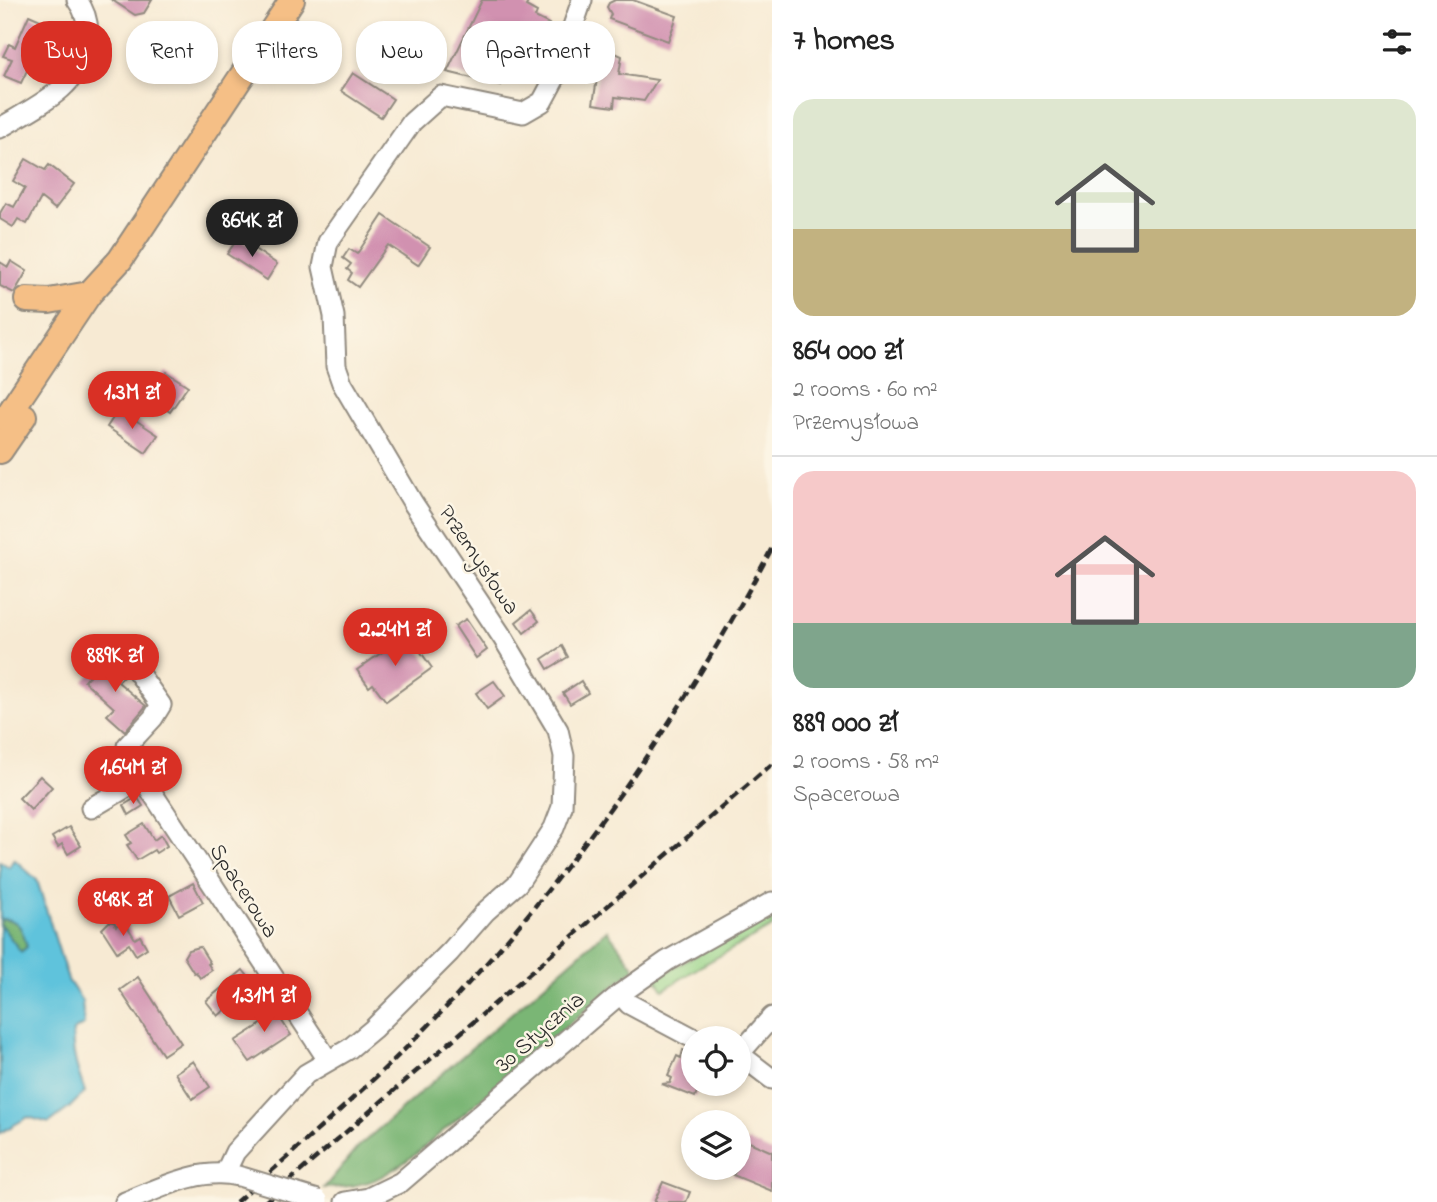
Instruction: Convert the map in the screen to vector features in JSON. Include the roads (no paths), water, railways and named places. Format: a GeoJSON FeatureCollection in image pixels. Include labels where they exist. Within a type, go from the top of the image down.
{"type":"FeatureCollection","features":[{"type":"Feature","properties":{"kind":"main road"},"geometry":{"type":"LineString","coordinates":[[0,427],[89,294],[120,260],[292,0]]}},
{"type":"Feature","properties":{"kind":"main road"},"geometry":{"type":"LineString","coordinates":[[0,451],[103,298],[120,260]]}},
{"type":"Feature","properties":{"kind":"main road"},"geometry":{"type":"LineString","coordinates":[[27,300],[49,301],[89,294]]}},
{"type":"Feature","properties":{"kind":"street"},"geometry":{"type":"LineString","coordinates":[[0,128],[64,86],[82,62],[89,27],[83,8],[77,0]]}},
{"type":"Feature","properties":{"kind":"street","name":"Przemysłowa"},"geometry":{"type":"LineString","coordinates":[[233,1175],[235,1152],[306,1074],[349,1049],[373,1028],[450,952],[486,911],[518,883],[554,828],[562,807],[564,756],[558,730],[503,638],[413,503],[342,383],[336,366],[334,316],[323,267],[328,242],[412,122],[434,101],[441,96],[523,113],[542,102],[556,76],[582,0]]}},
{"type":"Feature","properties":{"kind":"street","name":"Spacerowa"},"geometry":{"type":"LineString","coordinates":[[125,654],[161,705],[127,746],[128,755],[328,1060]]}},
{"type":"Feature","properties":{"kind":"street"},"geometry":{"type":"LineString","coordinates":[[91,808],[137,781],[145,782]]}},
{"type":"Feature","properties":{"kind":"street","name":"30 Stycznia"},"geometry":{"type":"LineString","coordinates":[[345,1202],[368,1198],[401,1182],[620,994],[679,954],[772,902]]}},
{"type":"Feature","properties":{"kind":"street"},"geometry":{"type":"LineString","coordinates":[[620,994],[629,1004],[681,1032]]}},
{"type":"Feature","properties":{"kind":"street"},"geometry":{"type":"LineString","coordinates":[[751,1040],[772,1017]]}},
{"type":"Feature","properties":{"kind":"street"},"geometry":{"type":"LineString","coordinates":[[751,1062],[772,1079]]}},
{"type":"Feature","properties":{"kind":"street"},"geometry":{"type":"LineString","coordinates":[[125,1202],[194,1176],[233,1175],[327,1201]]}},
{"type":"Feature","properties":{"kind":"water"},"geometry":{"type":"Polygon","coordinates":[[[14,859],[37,880],[68,980],[82,1001],[84,1025],[73,1031],[73,1047],[85,1092],[49,1123],[28,1117],[0,1133],[0,924],[21,952],[27,947],[17,923],[8,919],[2,919],[0,922],[0,861],[9,867],[14,859]]]}},
{"type":"Feature","properties":{"kind":"railway"},"geometry":{"type":"LineString","coordinates":[[236,1202],[404,1050],[478,973],[526,917],[616,800],[658,738],[698,676],[772,548]]}},
{"type":"Feature","properties":{"kind":"railway"},"geometry":{"type":"LineString","coordinates":[[265,1202],[772,764]]}}]}
